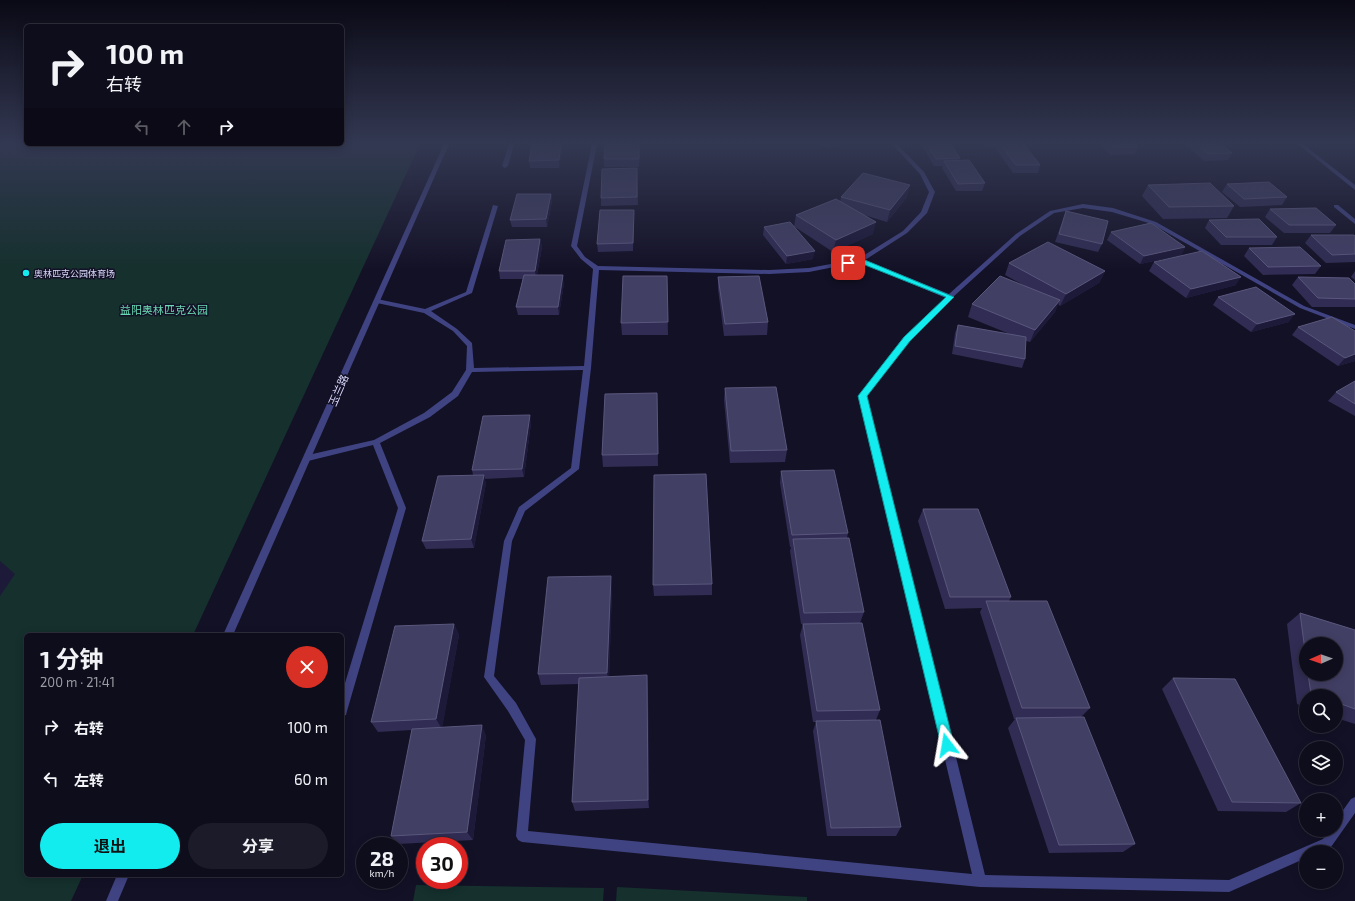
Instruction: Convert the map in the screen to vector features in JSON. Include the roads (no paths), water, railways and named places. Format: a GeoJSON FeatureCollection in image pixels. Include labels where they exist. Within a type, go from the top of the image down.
{"type":"FeatureCollection","features":[{"type":"Feature","properties":{"kind":"street","name":"玉兰路"},"geometry":{"type":"LineString","coordinates":[[229,633],[428,186]]}},
{"type":"Feature","properties":{"kind":"street"},"geometry":{"type":"LineString","coordinates":[[587,186],[574,246],[583,258],[596,268],[769,272],[809,270],[860,260],[905,232],[924,212],[932,192],[929,186]]}},
{"type":"Feature","properties":{"kind":"street"},"geometry":{"type":"LineString","coordinates":[[426,311],[469,293],[495,206]]}},
{"type":"Feature","properties":{"kind":"street"},"geometry":{"type":"LineString","coordinates":[[980,881],[863,396],[907,339],[1018,234],[1052,212],[1083,206],[1113,210],[1154,223],[1302,307],[1355,327]]}},
{"type":"Feature","properties":{"kind":"street"},"geometry":{"type":"LineString","coordinates":[[1336,206],[1355,222]]}},
{"type":"Feature","properties":{"kind":"street"},"geometry":{"type":"LineString","coordinates":[[860,260],[950,297]]}},
{"type":"Feature","properties":{"kind":"street"},"geometry":{"type":"LineString","coordinates":[[596,268],[575,469],[522,509],[508,540],[488,676],[512,707],[531,739],[522,836],[980,881],[1229,886],[1299,855]]}},
{"type":"Feature","properties":{"kind":"street"},"geometry":{"type":"LineString","coordinates":[[308,458],[376,442],[427,414],[454,394],[470,370],[470,345],[455,330],[426,311],[377,301]]}},
{"type":"Feature","properties":{"kind":"street"},"geometry":{"type":"LineString","coordinates":[[470,370],[586,368]]}},
{"type":"Feature","properties":{"kind":"street"},"geometry":{"type":"LineString","coordinates":[[344,704],[402,508],[376,442]]}},
{"type":"Feature","properties":{"kind":"street"},"geometry":{"type":"LineString","coordinates":[[1321,845],[1327,842],[1355,803]]}},
{"type":"Feature","properties":{"kind":"street"},"geometry":{"type":"LineString","coordinates":[[112,901],[122,877]]}},
{"type":"Feature","properties":{"kind":"place","name":"奥林匹克公园体育场"},"geometry":{"type":"Point","coordinates":[26,273]}},
{"type":"Feature","properties":{"kind":"park label","name":"益阳奥林匹克公园"},"geometry":{"type":"Point","coordinates":[164,309]}}]}
